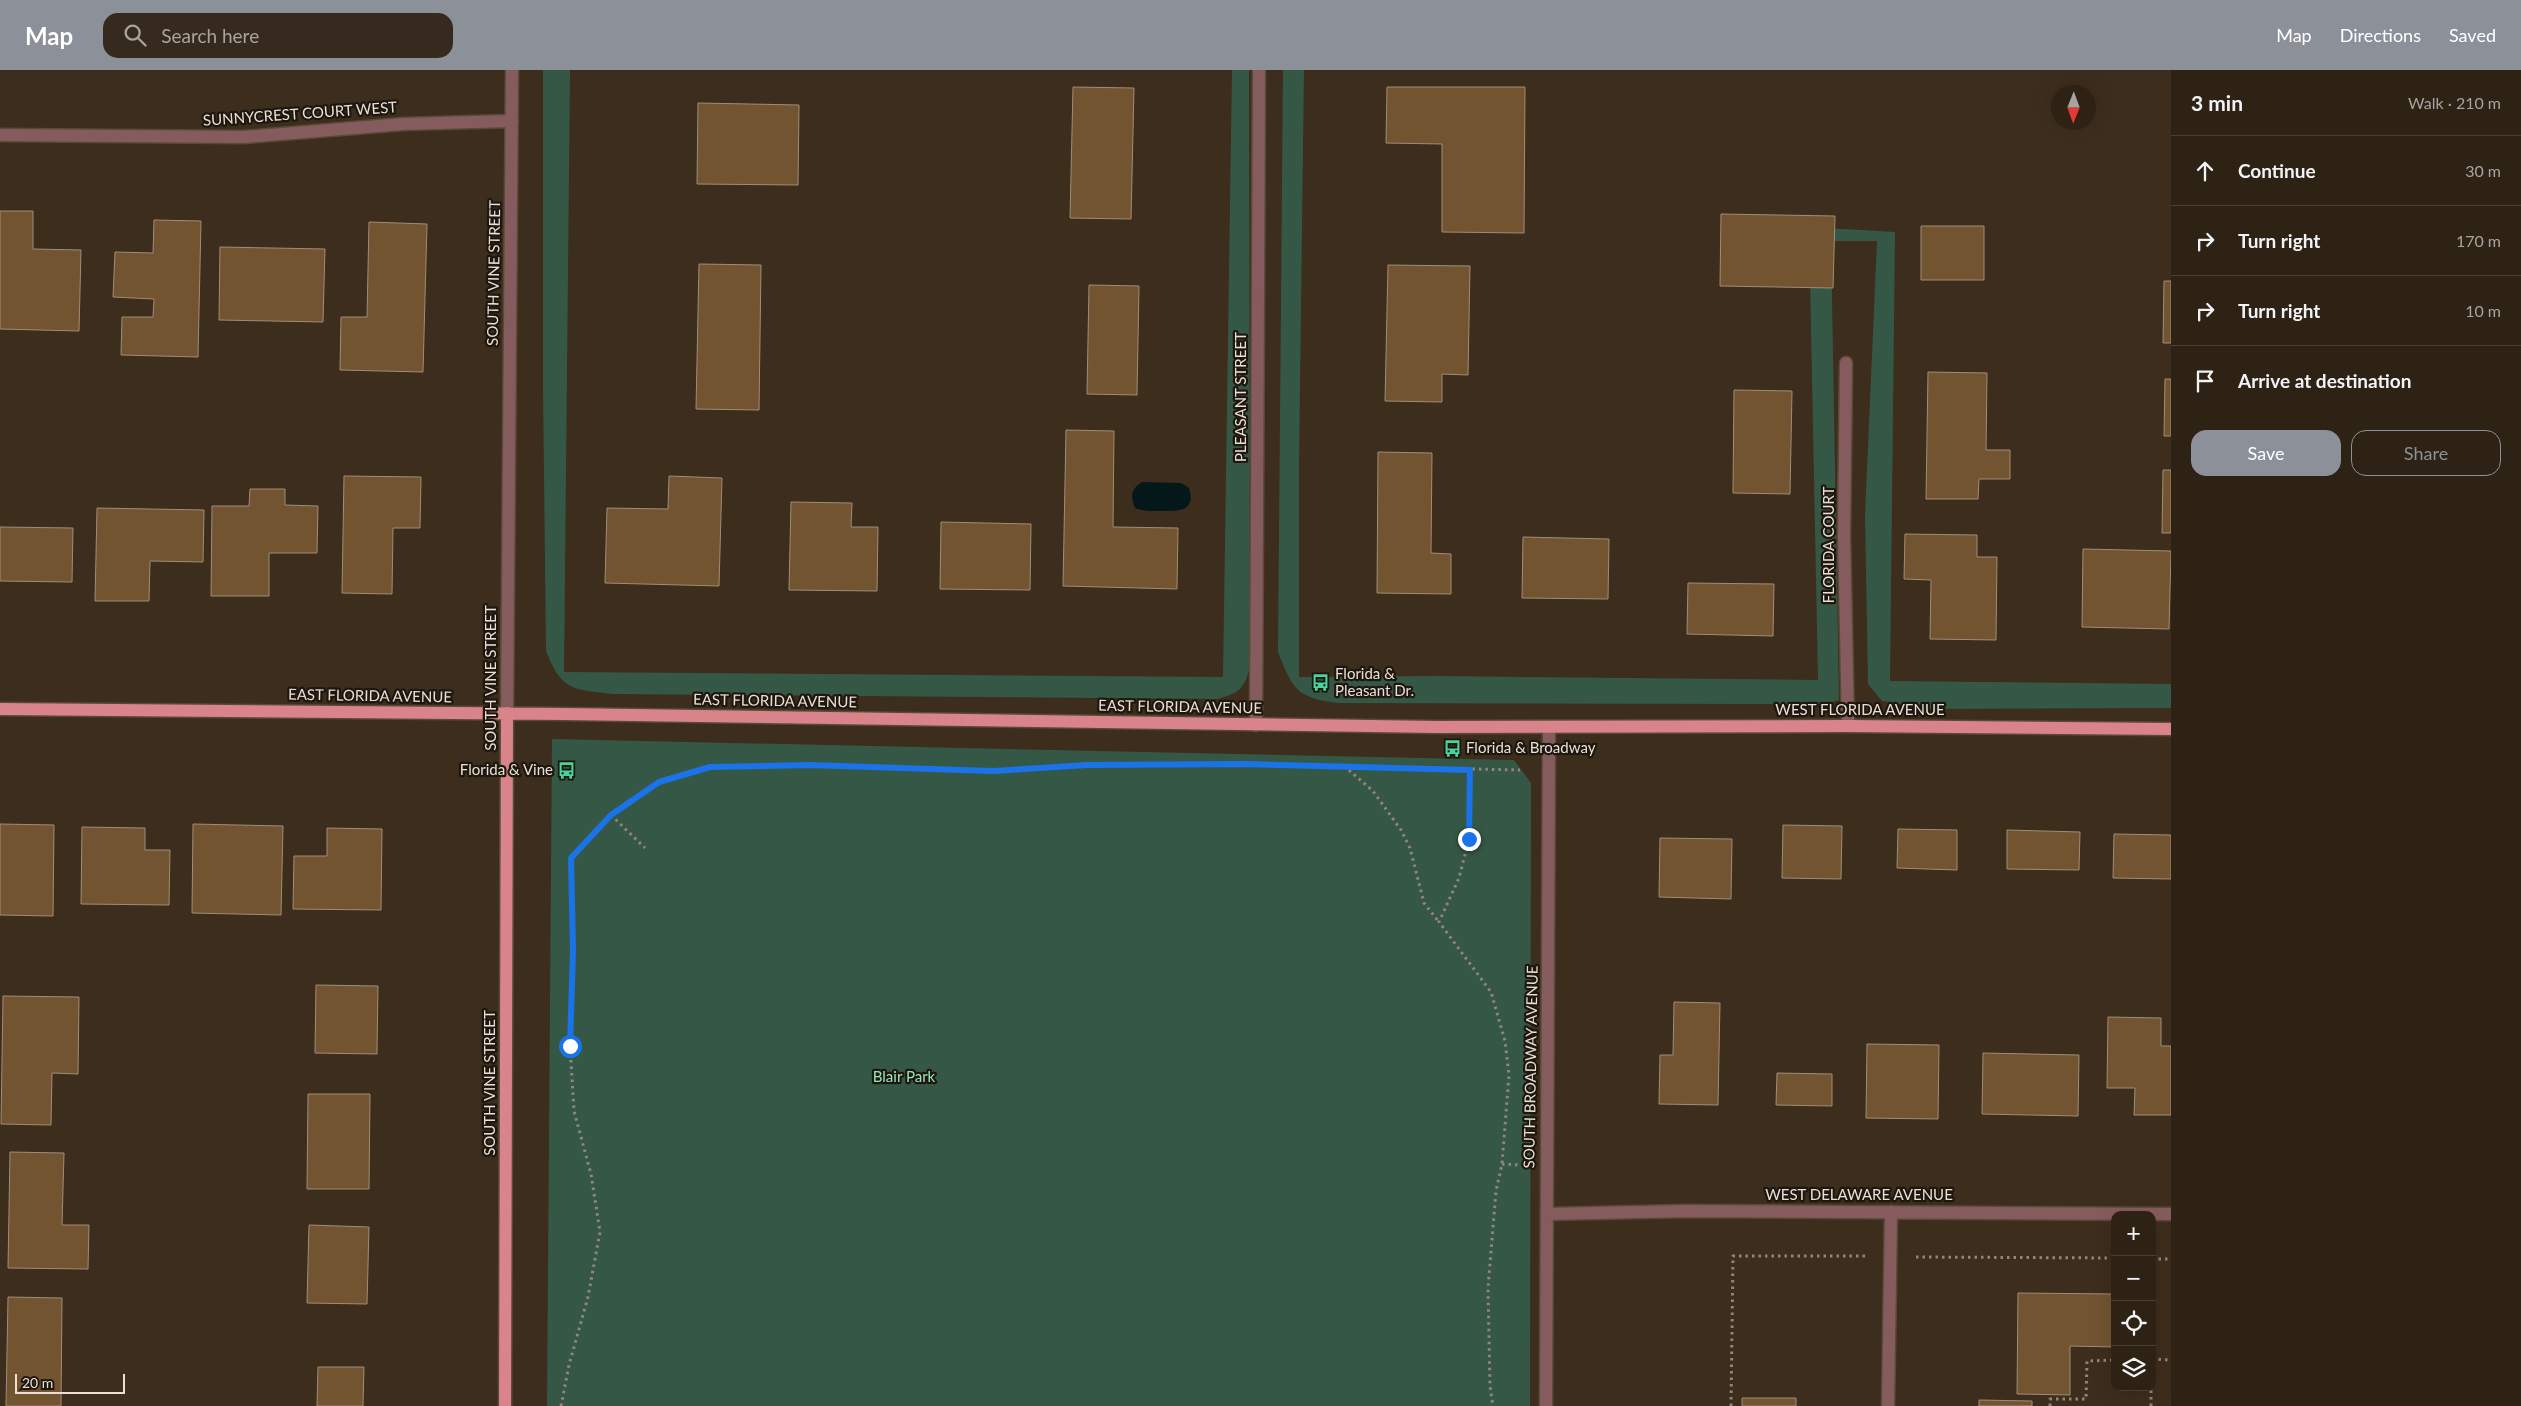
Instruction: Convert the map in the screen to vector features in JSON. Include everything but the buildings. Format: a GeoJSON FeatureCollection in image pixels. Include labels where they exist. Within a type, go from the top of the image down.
{"type":"FeatureCollection","features":[{"type":"Feature","properties":{"kind":"main road","name":"EAST FLORIDA AVENUE"},"geometry":{"type":"LineString","coordinates":[[0,709],[507,713],[1549,728]]}},
{"type":"Feature","properties":{"kind":"main road","name":"SOUTH VINE STREET"},"geometry":{"type":"LineString","coordinates":[[505,1406],[507,713]]}},
{"type":"Feature","properties":{"kind":"main road","name":"WEST FLORIDA AVENUE"},"geometry":{"type":"LineString","coordinates":[[1549,728],[1848,726],[2171,729]]}},
{"type":"Feature","properties":{"kind":"street","name":"SOUTH VINE STREET"},"geometry":{"type":"LineString","coordinates":[[507,713],[512,70]]}},
{"type":"Feature","properties":{"kind":"street","name":"PLEASANT STREET"},"geometry":{"type":"LineString","coordinates":[[1256,725],[1259,70]]}},
{"type":"Feature","properties":{"kind":"street","name":"SUNNYCREST COURT WEST"},"geometry":{"type":"LineString","coordinates":[[0,135],[244,137],[403,124],[512,121]]}},
{"type":"Feature","properties":{"kind":"street","name":"FLORIDA COURT"},"geometry":{"type":"LineString","coordinates":[[1846,363],[1844,536],[1848,726]]}},
{"type":"Feature","properties":{"kind":"street","name":"SOUTH BROADWAY AVENUE"},"geometry":{"type":"LineString","coordinates":[[1546,1406],[1549,728]]}},
{"type":"Feature","properties":{"kind":"street","name":"WEST DELAWARE AVENUE"},"geometry":{"type":"LineString","coordinates":[[1546,1214],[1685,1211],[2171,1214]]}},
{"type":"Feature","properties":{"kind":"street"},"geometry":{"type":"LineString","coordinates":[[1888,1406],[1891,1212]]}},
{"type":"Feature","properties":{"kind":"path"},"geometry":{"type":"LineString","coordinates":[[561,1406],[569,1365],[588,1297],[600,1232],[591,1174],[574,1111],[570,1046],[573,950],[571,858],[611,815],[659,782],[710,767],[810,765],[993,771],[1087,765],[1344,766],[1520,770]]}},
{"type":"Feature","properties":{"kind":"path"},"geometry":{"type":"LineString","coordinates":[[1344,766],[1373,791],[1401,830],[1410,848],[1424,903],[1491,992],[1505,1041],[1509,1076],[1502,1164],[1496,1191],[1488,1288],[1490,1386],[1493,1406]]}},
{"type":"Feature","properties":{"kind":"path"},"geometry":{"type":"LineString","coordinates":[[1439,922],[1460,878],[1469,839],[1470,770]]}},
{"type":"Feature","properties":{"kind":"path"},"geometry":{"type":"LineString","coordinates":[[611,815],[645,848]]}},
{"type":"Feature","properties":{"kind":"path"},"geometry":{"type":"LineString","coordinates":[[1502,1164],[1520,1165]]}},
{"type":"Feature","properties":{"kind":"path"},"geometry":{"type":"LineString","coordinates":[[2156,1259],[2171,1259]]}},
{"type":"Feature","properties":{"kind":"path"},"geometry":{"type":"LineString","coordinates":[[2156,1359],[2171,1360]]}},
{"type":"Feature","properties":{"kind":"path"},"geometry":{"type":"LineString","coordinates":[[2050,1406],[2050,1399],[2086,1399],[2087,1361],[2111,1360]]}},
{"type":"Feature","properties":{"kind":"path"},"geometry":{"type":"LineString","coordinates":[[2151,1391],[2151,1406]]}},
{"type":"Feature","properties":{"kind":"green space"},"geometry":{"type":"Polygon","coordinates":[[[543,70],[570,70],[564,672],[1223,677],[1232,70],[1249,70],[1250,666],[1243,685],[1236,692],[1217,699],[612,694],[578,689],[563,681],[557,674],[546,651],[543,386],[543,70]]]}},
{"type":"Feature","properties":{"kind":"green space"},"geometry":{"type":"Polygon","coordinates":[[[1283,70],[1304,70],[1299,466],[1299,677],[1437,676],[1818,680],[1809,227],[1895,232],[1890,681],[2171,684],[2171,708],[1930,709],[1882,701],[1868,684],[1865,515],[1877,241],[1831,241],[1839,700],[1825,704],[1339,703],[1314,698],[1298,690],[1288,675],[1278,652],[1283,70]]]}},
{"type":"Feature","properties":{"kind":"green space","name":"Blair Park"},"geometry":{"type":"Polygon","coordinates":[[[552,739],[1514,760],[1531,783],[1530,1406],[547,1406],[552,739]]]}},
{"type":"Feature","properties":{"kind":"shaded area"},"geometry":{"type":"Polygon","coordinates":[[[1142,482],[1181,483],[1189,488],[1190,501],[1185,508],[1175,511],[1149,511],[1135,508],[1132,493],[1142,482]]]}},
{"type":"Feature","properties":{"kind":"place","name":"Florida & Pleasant Dr."},"geometry":{"type":"Point","coordinates":[1321,683]}},
{"type":"Feature","properties":{"kind":"place","name":"Florida & Broadway"},"geometry":{"type":"Point","coordinates":[1452,748]}},
{"type":"Feature","properties":{"kind":"place","name":"Florida & Vine"},"geometry":{"type":"Point","coordinates":[567,770]}},
{"type":"Feature","properties":{"kind":"route"},"geometry":{"type":"LineString","coordinates":[[570,1046],[573,950],[571,858],[611,815],[659,782],[710,767],[810,765],[993,771],[1087,765],[1245,764],[1470,770],[1469,839]]}}]}
